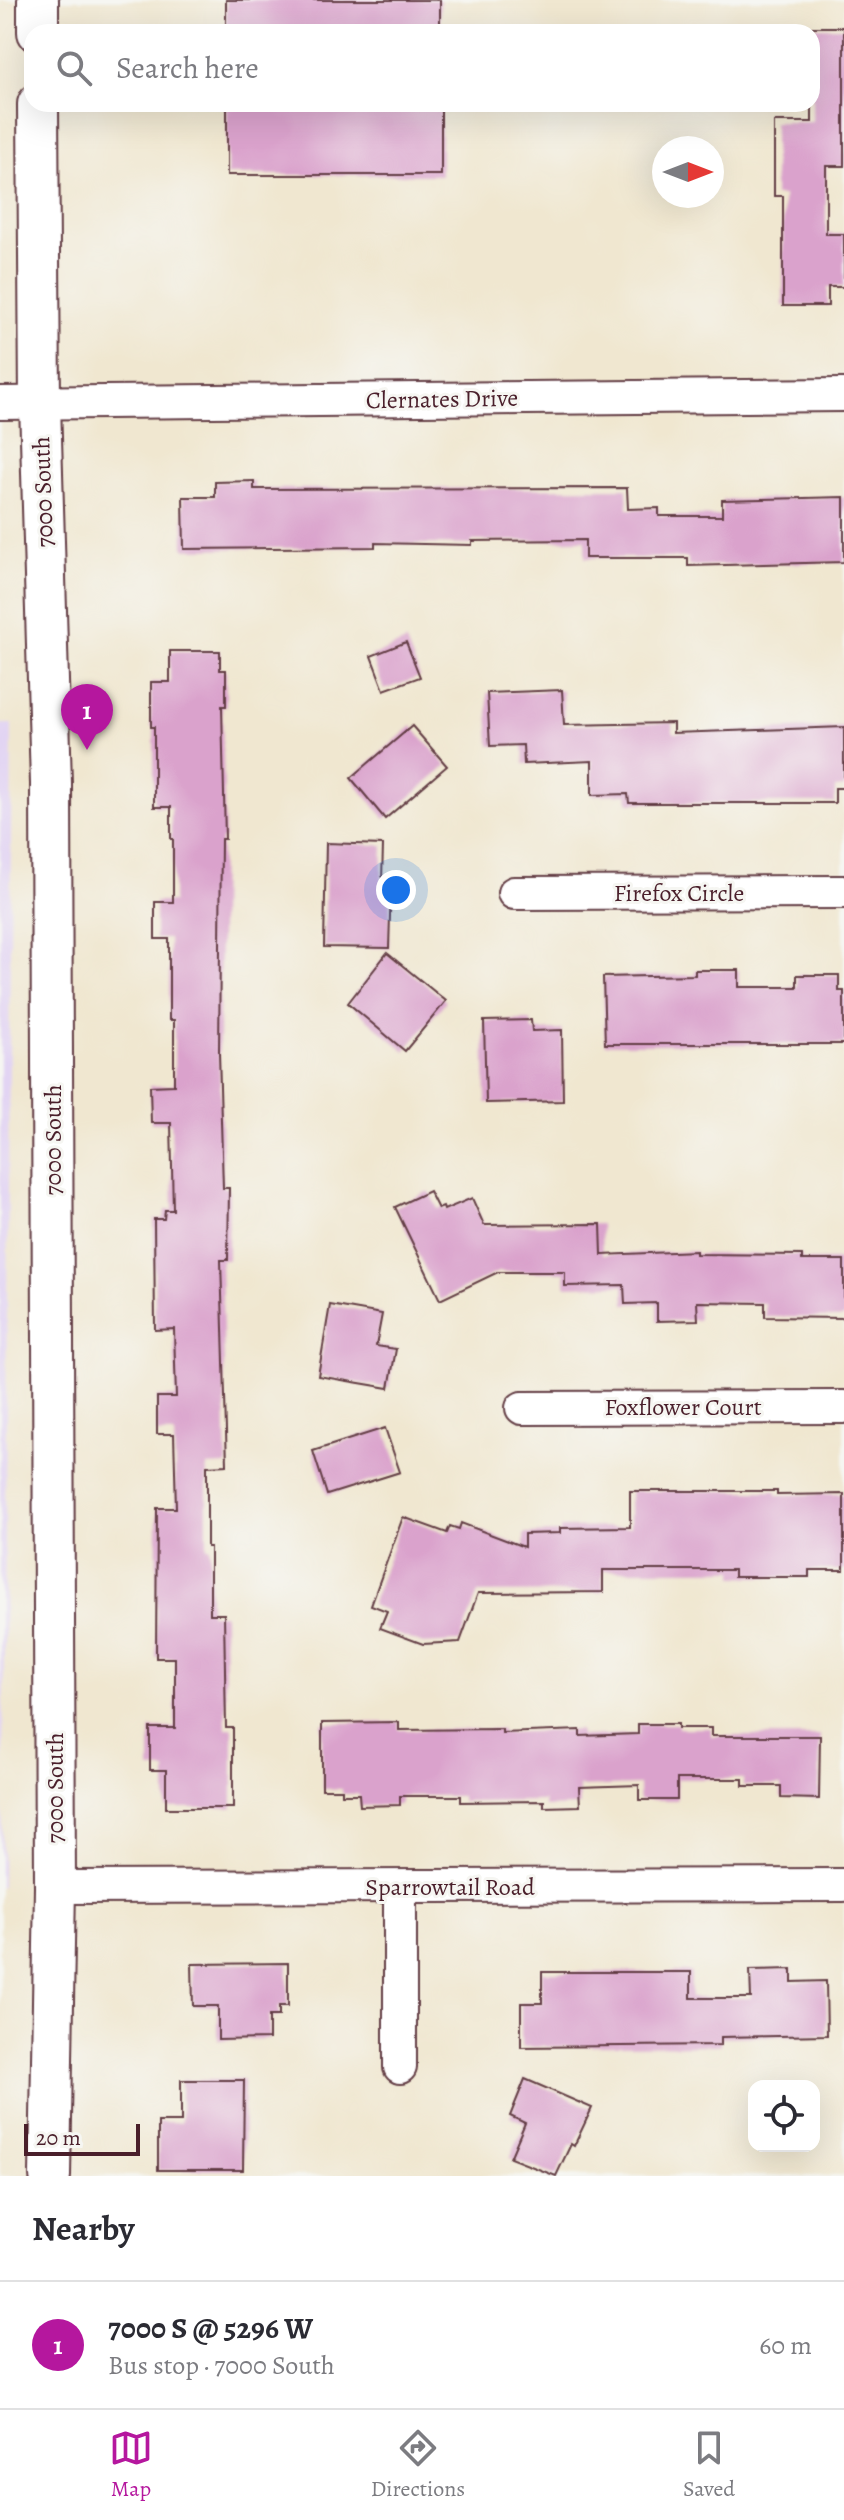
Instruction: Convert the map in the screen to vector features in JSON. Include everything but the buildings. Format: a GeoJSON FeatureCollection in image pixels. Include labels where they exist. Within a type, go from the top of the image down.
{"type":"FeatureCollection","features":[{"type":"Feature","properties":{"kind":"street"},"geometry":{"type":"LineString","coordinates":[[38,0],[38,24]]}},
{"type":"Feature","properties":{"kind":"street","name":"7000 South"},"geometry":{"type":"LineString","coordinates":[[38,112],[40,403],[51,784],[55,1887],[50,2176]]}},
{"type":"Feature","properties":{"kind":"street","name":"Clernates Drive"},"geometry":{"type":"LineString","coordinates":[[0,403],[844,395]]}},
{"type":"Feature","properties":{"kind":"street","name":"Firefox Circle"},"geometry":{"type":"LineString","coordinates":[[514,893],[844,892]]}},
{"type":"Feature","properties":{"kind":"street","name":"Foxflower Court"},"geometry":{"type":"LineString","coordinates":[[522,1408],[844,1407]]}},
{"type":"Feature","properties":{"kind":"street","name":"Sparrowtail Road"},"geometry":{"type":"LineString","coordinates":[[55,1887],[844,1885]]}},
{"type":"Feature","properties":{"kind":"street"},"geometry":{"type":"LineString","coordinates":[[400,1887],[400,2067]]}},
{"type":"Feature","properties":{"kind":"shaded area"},"geometry":{"type":"Polygon","coordinates":[[[0,724],[12,724],[0,1888],[0,724]]]}},
{"type":"Feature","properties":{"kind":"place","name":"7000 S @ 5296 W"},"geometry":{"type":"Point","coordinates":[87,750]}}]}
